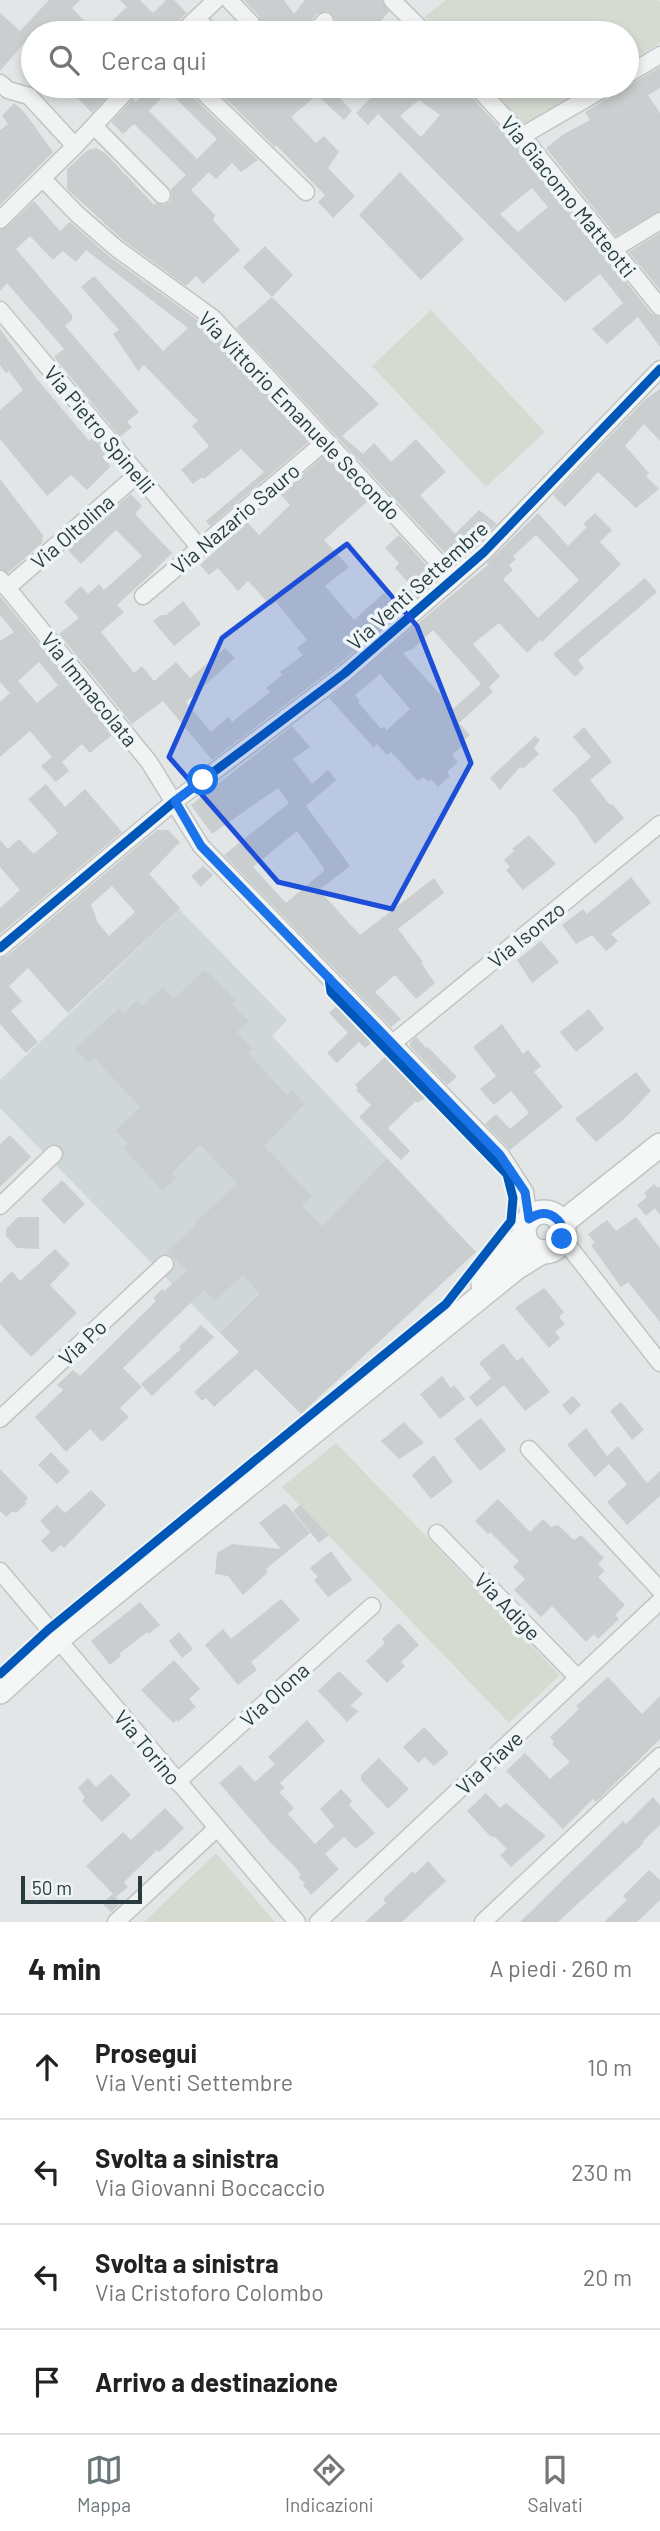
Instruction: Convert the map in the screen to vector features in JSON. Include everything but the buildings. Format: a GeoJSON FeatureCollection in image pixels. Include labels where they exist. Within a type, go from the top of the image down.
{"type":"FeatureCollection","features":[{"type":"Feature","properties":{"kind":"street"},"geometry":{"type":"LineString","coordinates":[[195,21],[216,0]]}},
{"type":"Feature","properties":{"kind":"street"},"geometry":{"type":"LineString","coordinates":[[229,0],[249,21]]}},
{"type":"Feature","properties":{"kind":"street"},"geometry":{"type":"LineString","coordinates":[[392,0],[413,21]]}},
{"type":"Feature","properties":{"kind":"street"},"geometry":{"type":"LineString","coordinates":[[639,68],[660,55]]}},
{"type":"Feature","properties":{"kind":"street"},"geometry":{"type":"LineString","coordinates":[[4,87],[21,93]]}},
{"type":"Feature","properties":{"kind":"street"},"geometry":{"type":"LineString","coordinates":[[31,98],[75,146]]}},
{"type":"Feature","properties":{"kind":"street"},"geometry":{"type":"LineString","coordinates":[[0,220],[120,98]]}},
{"type":"Feature","properties":{"kind":"street"},"geometry":{"type":"LineString","coordinates":[[209,98],[306,191]]}},
{"type":"Feature","properties":{"kind":"street","name":"Via Giacomo Matteotti"},"geometry":{"type":"LineString","coordinates":[[487,98],[522,136],[660,307]]}},
{"type":"Feature","properties":{"kind":"street"},"geometry":{"type":"LineString","coordinates":[[522,136],[587,98]]}},
{"type":"Feature","properties":{"kind":"street"},"geometry":{"type":"LineString","coordinates":[[94,125],[162,195]]}},
{"type":"Feature","properties":{"kind":"street","name":"Via Vittorio Emanuele Secondo"},"geometry":{"type":"LineString","coordinates":[[43,179],[116,248],[213,318],[453,578]]}},
{"type":"Feature","properties":{"kind":"street"},"geometry":{"type":"LineString","coordinates":[[614,249],[660,221]]}},
{"type":"Feature","properties":{"kind":"street","name":"Via Pietro Spinelli"},"geometry":{"type":"LineString","coordinates":[[0,310],[200,548]]}},
{"type":"Feature","properties":{"kind":"street","name":"Via Venti Settembre"},"geometry":{"type":"LineString","coordinates":[[0,948],[175,801],[345,673],[484,552],[660,369]]}},
{"type":"Feature","properties":{"kind":"street","name":"Via Nazario Sauro"},"geometry":{"type":"LineString","coordinates":[[143,596],[326,441]]}},
{"type":"Feature","properties":{"kind":"street","name":"Via Oltolina"},"geometry":{"type":"LineString","coordinates":[[4,584],[138,474]]}},
{"type":"Feature","properties":{"kind":"street","name":"Via Immacolata"},"geometry":{"type":"LineString","coordinates":[[4,584],[149,762],[201,846],[510,1167],[525,1192],[527,1228]]}},
{"type":"Feature","properties":{"kind":"street","name":"Via Isonzo"},"geometry":{"type":"LineString","coordinates":[[393,1043],[660,824]]}},
{"type":"Feature","properties":{"kind":"street"},"geometry":{"type":"LineString","coordinates":[[0,1692],[57,1640],[554,1240],[660,1145]]}},
{"type":"Feature","properties":{"kind":"street"},"geometry":{"type":"LineString","coordinates":[[0,1206],[54,1154]]}},
{"type":"Feature","properties":{"kind":"street"},"geometry":{"type":"LineString","coordinates":[[465,1309],[512,1245],[540,1213],[547,1213],[558,1219],[554,1240]]}},
{"type":"Feature","properties":{"kind":"street"},"geometry":{"type":"LineString","coordinates":[[527,1228],[531,1247],[554,1240],[570,1248],[657,1354]]}},
{"type":"Feature","properties":{"kind":"street","name":"Via Po"},"geometry":{"type":"LineString","coordinates":[[0,1419],[165,1264]]}},
{"type":"Feature","properties":{"kind":"street"},"geometry":{"type":"LineString","coordinates":[[529,1449],[660,1590]]}},
{"type":"Feature","properties":{"kind":"street","name":"Via Adige"},"geometry":{"type":"LineString","coordinates":[[437,1533],[578,1678]]}},
{"type":"Feature","properties":{"kind":"street","name":"Via Torino"},"geometry":{"type":"LineString","coordinates":[[0,1571],[297,1922]]}},
{"type":"Feature","properties":{"kind":"street","name":"Via Piave"},"geometry":{"type":"LineString","coordinates":[[318,1922],[660,1601]]}},
{"type":"Feature","properties":{"kind":"street","name":"Via Olona"},"geometry":{"type":"LineString","coordinates":[[177,1782],[372,1606]]}},
{"type":"Feature","properties":{"kind":"street"},"geometry":{"type":"LineString","coordinates":[[483,1922],[660,1756]]}},
{"type":"Feature","properties":{"kind":"street"},"geometry":{"type":"LineString","coordinates":[[116,1922],[217,1828]]}},
{"type":"Feature","properties":{"kind":"highlighted area"},"geometry":{"type":"Polygon","coordinates":[[[347,544],[417,626],[471,763],[392,909],[278,882],[169,757],[222,638],[347,544]]]}},
{"type":"Feature","properties":{"kind":"shaded area"},"geometry":{"type":"Polygon","coordinates":[[[446,0],[658,0],[660,43],[639,56],[639,21],[428,21],[424,17],[446,0]]]}},
{"type":"Feature","properties":{"kind":"shaded area"},"geometry":{"type":"Polygon","coordinates":[[[500,98],[572,98],[526,126],[500,98]]]}},
{"type":"Feature","properties":{"kind":"shaded area"},"geometry":{"type":"Polygon","coordinates":[[[431,310],[545,432],[486,487],[372,366],[431,310]]]}},
{"type":"Feature","properties":{"kind":"shaded area"},"geometry":{"type":"Polygon","coordinates":[[[179,909],[287,1020],[272,1036],[387,1158],[220,1333],[0,1108],[0,1080],[179,909]]]}},
{"type":"Feature","properties":{"kind":"shaded area"},"geometry":{"type":"Polygon","coordinates":[[[336,1443],[560,1675],[509,1723],[282,1487],[336,1443]]]}},
{"type":"Feature","properties":{"kind":"shaded area"},"geometry":{"type":"Polygon","coordinates":[[[216,1853],[275,1922],[144,1922],[216,1853]]]}},
{"type":"Feature","properties":{"kind":"cycle path"},"geometry":{"type":"LineString","coordinates":[[0,948],[175,801],[345,673],[484,552],[660,369]]}},
{"type":"Feature","properties":{"kind":"cycle path"},"geometry":{"type":"LineString","coordinates":[[0,1674],[48,1630],[446,1304],[511,1221],[513,1198],[507,1174],[331,992],[329,978]]}},
{"type":"Feature","properties":{"kind":"route"},"geometry":{"type":"LineString","coordinates":[[203,780],[175,801],[201,846],[500,1155],[525,1192],[529,1219],[540,1213],[552,1215],[561,1224],[562,1239]]}}]}
